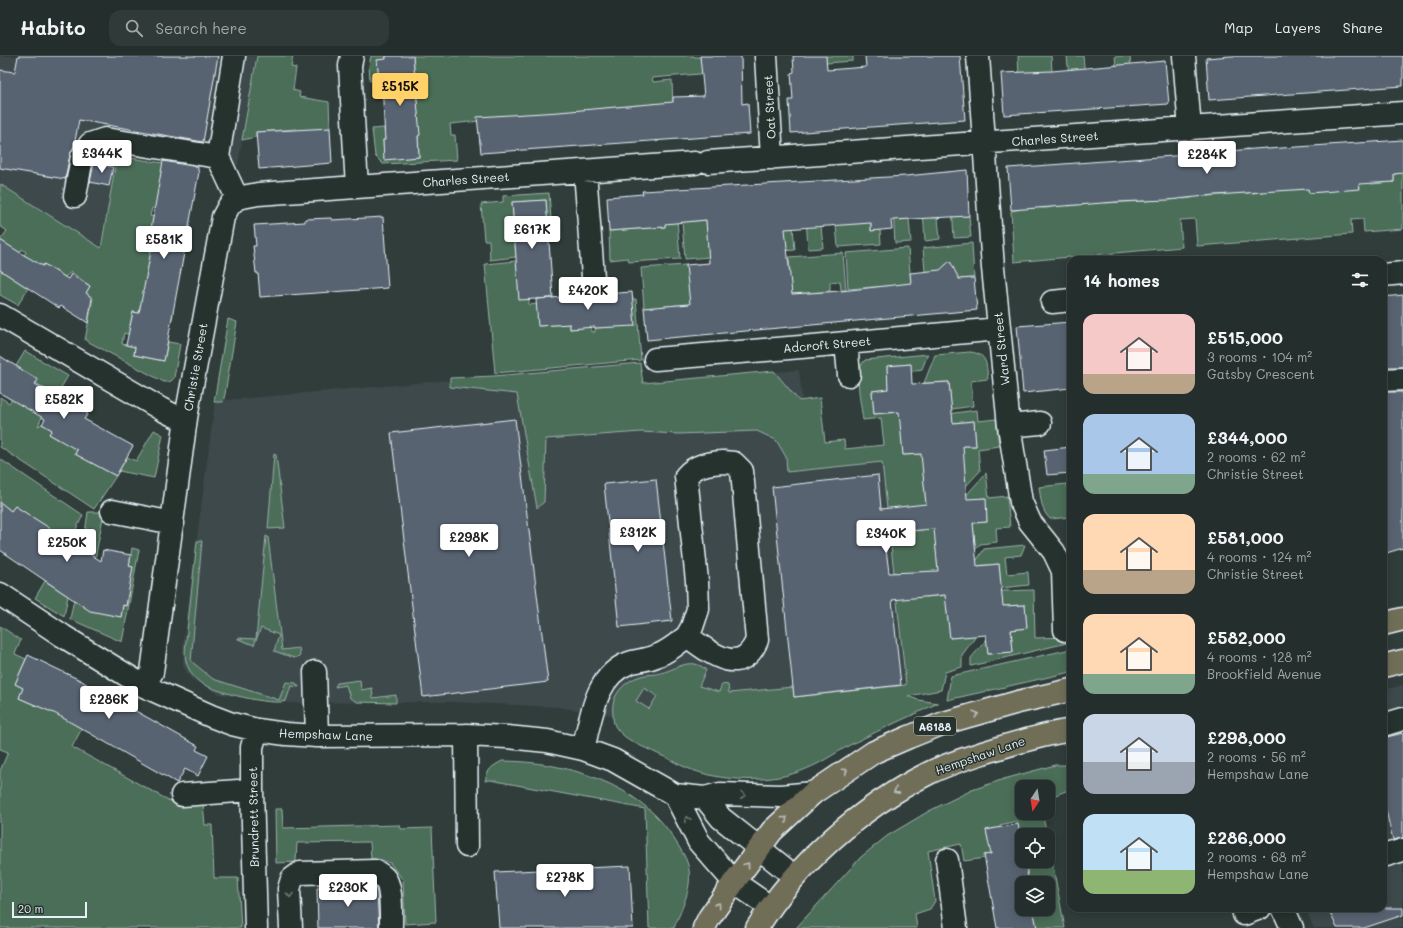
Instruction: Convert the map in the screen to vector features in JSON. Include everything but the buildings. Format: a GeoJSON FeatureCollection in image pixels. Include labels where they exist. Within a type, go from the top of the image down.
{"type":"FeatureCollection","features":[{"type":"Feature","properties":{"kind":"main road"},"geometry":{"type":"LineString","coordinates":[[1387,623],[1403,619]]}},
{"type":"Feature","properties":{"kind":"main road"},"geometry":{"type":"LineString","coordinates":[[1387,665],[1403,661]]}},
{"type":"Feature","properties":{"kind":"main road","name":"A6188"},"geometry":{"type":"LineString","coordinates":[[704,928],[709,918],[734,882],[772,831],[813,793],[874,752],[909,736],[944,723],[1018,702],[1067,691]]}},
{"type":"Feature","properties":{"kind":"main road","name":"Hempshaw Lane"},"geometry":{"type":"LineString","coordinates":[[757,928],[770,907],[794,876],[850,824],[890,795],[930,772],[969,757],[1008,744],[1067,731]]}},
{"type":"Feature","properties":{"kind":"street"},"geometry":{"type":"LineString","coordinates":[[234,56],[218,157],[237,198]]}},
{"type":"Feature","properties":{"kind":"street"},"geometry":{"type":"LineString","coordinates":[[352,56],[350,66],[357,187]]}},
{"type":"Feature","properties":{"kind":"street","name":"Oat Street"},"geometry":{"type":"LineString","coordinates":[[766,56],[772,158]]}},
{"type":"Feature","properties":{"kind":"street","name":"Ward Street"},"geometry":{"type":"LineString","coordinates":[[978,56],[1008,426],[1021,502],[1030,522],[1044,539],[1063,571],[1064,630]]}},
{"type":"Feature","properties":{"kind":"street"},"geometry":{"type":"LineString","coordinates":[[1184,56],[1190,129]]}},
{"type":"Feature","properties":{"kind":"street","name":"Charles Street"},"geometry":{"type":"LineString","coordinates":[[237,198],[258,194],[1403,113]]}},
{"type":"Feature","properties":{"kind":"street"},"geometry":{"type":"LineString","coordinates":[[75,196],[82,156],[90,144],[105,139],[218,157]]}},
{"type":"Feature","properties":{"kind":"street"},"geometry":{"type":"LineString","coordinates":[[585,171],[593,277]]}},
{"type":"Feature","properties":{"kind":"street","name":"Christie Street"},"geometry":{"type":"LineString","coordinates":[[144,686],[152,672],[186,418],[223,217],[229,206],[237,198]]}},
{"type":"Feature","properties":{"kind":"street"},"geometry":{"type":"LineString","coordinates":[[1387,275],[1403,273]]}},
{"type":"Feature","properties":{"kind":"street"},"geometry":{"type":"LineString","coordinates":[[0,315],[160,410],[174,416],[186,418]]}},
{"type":"Feature","properties":{"kind":"street","name":"Adcroft Street"},"geometry":{"type":"LineString","coordinates":[[655,358],[999,329]]}},
{"type":"Feature","properties":{"kind":"street"},"geometry":{"type":"LineString","coordinates":[[846,343],[849,375]]}},
{"type":"Feature","properties":{"kind":"street"},"geometry":{"type":"LineString","coordinates":[[1387,380],[1403,379]]}},
{"type":"Feature","properties":{"kind":"street"},"geometry":{"type":"LineString","coordinates":[[1008,426],[1040,423]]}},
{"type":"Feature","properties":{"kind":"street"},"geometry":{"type":"LineString","coordinates":[[583,749],[598,696],[605,682],[613,672],[631,662],[656,656],[675,646],[686,636],[692,626],[698,609],[697,581],[686,476],[690,471],[705,464],[723,462],[734,463],[742,470],[757,640],[753,650],[744,658],[733,660],[723,659],[714,655],[686,636]]}},
{"type":"Feature","properties":{"kind":"street"},"geometry":{"type":"LineString","coordinates":[[112,511],[173,523]]}},
{"type":"Feature","properties":{"kind":"street","name":"Hempshaw Lane"},"geometry":{"type":"LineString","coordinates":[[0,594],[63,636],[144,686],[232,724],[257,730],[317,736],[466,735],[507,736],[540,740],[583,749],[613,760],[675,795]]}},
{"type":"Feature","properties":{"kind":"street"},"geometry":{"type":"LineString","coordinates":[[315,672],[317,736]]}},
{"type":"Feature","properties":{"kind":"street"},"geometry":{"type":"LineString","coordinates":[[1387,724],[1403,719]]}},
{"type":"Feature","properties":{"kind":"street","name":"Brundrett Street"},"geometry":{"type":"LineString","coordinates":[[256,928],[254,905],[252,747],[257,730]]}},
{"type":"Feature","properties":{"kind":"street"},"geometry":{"type":"LineString","coordinates":[[466,735],[467,846]]}},
{"type":"Feature","properties":{"kind":"street"},"geometry":{"type":"LineString","coordinates":[[182,795],[252,790]]}},
{"type":"Feature","properties":{"kind":"street"},"geometry":{"type":"LineString","coordinates":[[675,795],[705,798],[720,794],[781,796],[813,793]]}},
{"type":"Feature","properties":{"kind":"street"},"geometry":{"type":"LineString","coordinates":[[675,795],[699,842],[734,882],[770,907]]}},
{"type":"Feature","properties":{"kind":"street"},"geometry":{"type":"LineString","coordinates":[[705,798],[721,818],[794,876]]}},
{"type":"Feature","properties":{"kind":"street"},"geometry":{"type":"LineString","coordinates":[[1387,855],[1403,850]]}},
{"type":"Feature","properties":{"kind":"street"},"geometry":{"type":"LineString","coordinates":[[947,860],[951,927]]}},
{"type":"Feature","properties":{"kind":"street"},"geometry":{"type":"LineString","coordinates":[[291,928],[290,889],[292,879],[300,873],[376,871],[383,876],[387,882],[389,891],[391,928]]}},
{"type":"Feature","properties":{"kind":"street"},"geometry":{"type":"LineString","coordinates":[[1285,912],[1292,928]]}},
{"type":"Feature","properties":{"kind":"shaded area"},"geometry":{"type":"Polygon","coordinates":[[[0,56],[256,56],[238,165],[215,167],[117,155],[100,247],[0,184],[0,56]]]}},
{"type":"Feature","properties":{"kind":"shaded area"},"geometry":{"type":"Polygon","coordinates":[[[640,363],[643,383],[799,370],[809,456],[888,448],[914,688],[670,748],[611,715],[556,707],[450,702],[274,703],[219,694],[191,679],[183,666],[183,644],[215,401],[640,363]]]}},
{"type":"Feature","properties":{"kind":"shaded area"},"geometry":{"type":"Polygon","coordinates":[[[1403,685],[1403,928],[1314,928],[1307,912],[1387,912],[1387,689],[1403,685]]]}},
{"type":"Feature","properties":{"kind":"green space"},"geometry":{"type":"Polygon","coordinates":[[[257,56],[293,56],[291,67],[296,68],[293,90],[300,92],[299,97],[329,102],[330,128],[297,133],[296,129],[256,132],[256,137],[242,140],[257,56]]]}},
{"type":"Feature","properties":{"kind":"green space"},"geometry":{"type":"Polygon","coordinates":[[[371,56],[386,56],[386,59],[377,60],[379,80],[370,81],[369,66],[371,56]]]}},
{"type":"Feature","properties":{"kind":"green space"},"geometry":{"type":"Polygon","coordinates":[[[413,56],[694,56],[700,57],[701,63],[711,63],[711,73],[652,78],[653,82],[672,80],[673,108],[657,110],[659,141],[656,142],[654,110],[639,105],[450,124],[451,135],[455,135],[457,160],[383,164],[375,156],[372,129],[384,128],[384,159],[419,157],[417,95],[413,56]]]}},
{"type":"Feature","properties":{"kind":"green space"},"geometry":{"type":"Polygon","coordinates":[[[826,56],[853,56],[853,61],[826,63],[826,56]]]}},
{"type":"Feature","properties":{"kind":"green space"},"geometry":{"type":"Polygon","coordinates":[[[1018,56],[1051,56],[1052,72],[1019,76],[1018,56]]]}},
{"type":"Feature","properties":{"kind":"green space"},"geometry":{"type":"Polygon","coordinates":[[[1067,56],[1083,56],[1085,76],[1069,77],[1067,56]]]}},
{"type":"Feature","properties":{"kind":"green space"},"geometry":{"type":"Polygon","coordinates":[[[1115,56],[1130,56],[1131,73],[1116,67],[1115,56]]]}},
{"type":"Feature","properties":{"kind":"green space"},"geometry":{"type":"Polygon","coordinates":[[[1246,149],[1249,149],[1252,193],[1263,192],[1263,183],[1308,180],[1309,193],[1326,191],[1358,177],[1370,175],[1371,184],[1394,182],[1394,174],[1403,173],[1403,229],[1364,232],[1363,219],[1351,220],[1352,234],[1197,246],[1195,219],[1180,220],[1182,247],[1067,256],[1067,257],[1014,262],[1011,211],[1022,209],[1021,201],[1040,208],[1045,208],[1055,206],[1067,198],[1068,206],[1078,205],[1077,197],[1082,196],[1082,205],[1090,204],[1090,196],[1105,203],[1156,200],[1169,190],[1170,200],[1179,199],[1178,190],[1182,189],[1183,199],[1192,198],[1192,189],[1207,196],[1225,195],[1225,187],[1238,193],[1249,193],[1246,149]]]}},
{"type":"Feature","properties":{"kind":"green space"},"geometry":{"type":"Polygon","coordinates":[[[117,156],[196,168],[161,209],[152,208],[150,216],[189,223],[149,246],[154,246],[181,269],[180,274],[150,268],[142,309],[173,314],[172,319],[133,312],[129,329],[131,335],[124,333],[122,344],[135,347],[134,355],[164,361],[168,342],[180,344],[174,378],[169,382],[164,382],[85,340],[93,298],[86,293],[90,286],[71,272],[65,277],[44,264],[42,266],[24,255],[26,252],[22,249],[20,253],[0,240],[7,231],[0,226],[0,184],[101,248],[117,156]]]}},
{"type":"Feature","properties":{"kind":"green space"},"geometry":{"type":"Polygon","coordinates":[[[549,193],[551,219],[547,219],[546,200],[512,202],[516,257],[490,260],[489,240],[484,240],[481,204],[503,202],[503,196],[549,193]]]}},
{"type":"Feature","properties":{"kind":"green space"},"geometry":{"type":"Polygon","coordinates":[[[952,207],[960,216],[969,216],[971,237],[954,238],[952,207]]]}},
{"type":"Feature","properties":{"kind":"green space"},"geometry":{"type":"Polygon","coordinates":[[[931,209],[931,218],[938,218],[940,239],[925,241],[923,210],[931,209]]]}},
{"type":"Feature","properties":{"kind":"green space"},"geometry":{"type":"Polygon","coordinates":[[[893,211],[899,211],[900,220],[909,219],[911,242],[895,243],[893,211]]]}},
{"type":"Feature","properties":{"kind":"green space"},"geometry":{"type":"Polygon","coordinates":[[[870,212],[871,230],[880,230],[881,244],[838,247],[835,215],[870,212]]]}},
{"type":"Feature","properties":{"kind":"green space"},"geometry":{"type":"Polygon","coordinates":[[[806,217],[821,226],[823,248],[808,249],[806,217]]]}},
{"type":"Feature","properties":{"kind":"green space"},"geometry":{"type":"Polygon","coordinates":[[[677,219],[680,259],[629,262],[628,258],[610,260],[609,231],[665,227],[664,220],[677,219]]]}},
{"type":"Feature","properties":{"kind":"green space"},"geometry":{"type":"Polygon","coordinates":[[[706,220],[707,232],[793,228],[795,250],[685,259],[682,222],[706,220]]]}},
{"type":"Feature","properties":{"kind":"green space"},"geometry":{"type":"Polygon","coordinates":[[[972,243],[974,278],[954,279],[948,265],[945,265],[942,270],[926,283],[923,248],[972,243]]]}},
{"type":"Feature","properties":{"kind":"green space"},"geometry":{"type":"Polygon","coordinates":[[[908,248],[911,284],[848,289],[846,253],[908,248]]]}},
{"type":"Feature","properties":{"kind":"green space"},"geometry":{"type":"Polygon","coordinates":[[[843,253],[846,290],[841,290],[840,281],[830,282],[830,291],[644,308],[641,268],[686,265],[687,272],[695,271],[695,264],[703,264],[782,272],[790,271],[789,257],[843,253]]]}},
{"type":"Feature","properties":{"kind":"green space"},"geometry":{"type":"Polygon","coordinates":[[[516,261],[529,299],[529,305],[537,304],[539,326],[570,324],[570,329],[591,327],[591,332],[595,332],[595,328],[614,327],[632,299],[636,299],[641,360],[495,373],[485,264],[516,261]]]}},
{"type":"Feature","properties":{"kind":"green space"},"geometry":{"type":"Polygon","coordinates":[[[0,270],[28,288],[18,305],[0,295],[0,270]]]}},
{"type":"Feature","properties":{"kind":"green space"},"geometry":{"type":"Polygon","coordinates":[[[228,319],[237,322],[225,394],[223,402],[214,402],[228,319]]]}},
{"type":"Feature","properties":{"kind":"green space"},"geometry":{"type":"Polygon","coordinates":[[[25,351],[68,376],[56,396],[36,383],[38,379],[16,366],[25,351]]]}},
{"type":"Feature","properties":{"kind":"green space"},"geometry":{"type":"Polygon","coordinates":[[[970,352],[976,353],[983,357],[986,364],[988,379],[971,381],[973,406],[938,411],[938,406],[951,405],[949,382],[924,383],[935,355],[970,352]]]}},
{"type":"Feature","properties":{"kind":"green space"},"geometry":{"type":"Polygon","coordinates":[[[928,354],[922,369],[911,371],[910,364],[887,366],[888,389],[872,391],[874,414],[903,412],[901,430],[903,455],[928,454],[923,472],[926,504],[915,530],[940,529],[936,548],[938,571],[925,597],[952,595],[947,612],[950,638],[977,635],[962,655],[962,667],[945,672],[941,690],[908,696],[918,700],[938,703],[850,745],[813,766],[793,774],[762,779],[746,779],[700,773],[640,746],[628,739],[619,731],[613,722],[614,701],[616,695],[624,685],[643,675],[661,673],[689,664],[695,664],[706,670],[699,686],[719,692],[722,684],[728,685],[729,693],[793,687],[794,697],[906,685],[882,462],[787,472],[786,457],[776,440],[757,431],[678,434],[641,432],[546,439],[544,502],[537,508],[517,394],[450,387],[450,378],[494,376],[640,363],[643,383],[774,371],[799,401],[820,398],[825,442],[844,440],[845,449],[884,445],[881,418],[863,420],[859,388],[859,372],[861,365],[865,360],[928,354]],[[644,688],[636,701],[649,709],[657,696],[644,688]]]}},
{"type":"Feature","properties":{"kind":"green space"},"geometry":{"type":"Polygon","coordinates":[[[14,396],[42,417],[38,426],[42,424],[52,430],[49,434],[59,440],[84,438],[75,454],[116,476],[94,509],[0,447],[0,397],[9,403],[14,396]]]}},
{"type":"Feature","properties":{"kind":"green space"},"geometry":{"type":"Polygon","coordinates":[[[977,410],[978,421],[996,419],[999,446],[978,449],[980,471],[952,501],[963,446],[976,446],[974,421],[949,423],[948,414],[977,410]]]}},
{"type":"Feature","properties":{"kind":"green space"},"geometry":{"type":"Polygon","coordinates":[[[154,430],[163,435],[154,478],[119,471],[127,457],[136,461],[154,430]]]}},
{"type":"Feature","properties":{"kind":"green space"},"geometry":{"type":"Polygon","coordinates":[[[274,454],[276,455],[285,528],[268,529],[274,454]]]}},
{"type":"Feature","properties":{"kind":"green space"},"geometry":{"type":"Polygon","coordinates":[[[0,459],[83,515],[70,542],[15,506],[11,511],[6,507],[0,514],[0,459]]]}},
{"type":"Feature","properties":{"kind":"green space"},"geometry":{"type":"Polygon","coordinates":[[[986,473],[989,498],[1007,496],[1010,527],[996,528],[997,542],[980,544],[963,565],[962,546],[975,545],[973,523],[987,522],[985,498],[962,500],[986,473]]]}},
{"type":"Feature","properties":{"kind":"green space"},"geometry":{"type":"Polygon","coordinates":[[[1067,484],[1067,517],[1050,519],[1047,516],[1043,508],[1039,487],[1067,484]]]}},
{"type":"Feature","properties":{"kind":"green space"},"geometry":{"type":"Polygon","coordinates":[[[88,512],[104,512],[93,570],[80,567],[88,512]]]}},
{"type":"Feature","properties":{"kind":"green space"},"geometry":{"type":"Polygon","coordinates":[[[266,536],[268,537],[282,650],[299,648],[300,656],[294,658],[274,651],[279,635],[261,628],[254,645],[238,639],[256,639],[266,536]]]}},
{"type":"Feature","properties":{"kind":"green space"},"geometry":{"type":"Polygon","coordinates":[[[197,541],[202,541],[191,661],[213,679],[279,700],[286,682],[296,683],[299,687],[291,686],[286,701],[268,702],[230,694],[208,687],[199,682],[190,671],[186,663],[185,648],[197,541]]]}},
{"type":"Feature","properties":{"kind":"green space"},"geometry":{"type":"Polygon","coordinates":[[[1025,545],[1021,555],[1005,557],[1007,574],[1028,572],[1029,585],[1001,588],[999,564],[973,566],[984,549],[1025,545]]]}},
{"type":"Feature","properties":{"kind":"green space"},"geometry":{"type":"Polygon","coordinates":[[[132,548],[139,550],[122,642],[70,619],[75,594],[121,617],[123,605],[127,606],[129,592],[125,591],[133,567],[129,566],[132,548]]]}},
{"type":"Feature","properties":{"kind":"green space"},"geometry":{"type":"Polygon","coordinates":[[[45,581],[68,596],[64,616],[35,598],[45,581]]]}},
{"type":"Feature","properties":{"kind":"green space"},"geometry":{"type":"Polygon","coordinates":[[[1034,590],[1035,638],[1067,637],[1067,643],[971,666],[971,658],[987,639],[988,654],[1013,652],[1011,630],[1027,628],[1025,605],[999,606],[998,598],[1002,591],[1034,590]]]}},
{"type":"Feature","properties":{"kind":"green space"},"geometry":{"type":"Polygon","coordinates":[[[0,626],[21,640],[15,654],[26,659],[15,684],[23,688],[19,698],[39,707],[43,698],[53,702],[67,673],[70,675],[56,704],[82,728],[72,747],[168,800],[177,803],[203,803],[205,825],[212,825],[214,878],[238,878],[241,928],[0,928],[0,771],[8,752],[0,749],[0,626]]]}},
{"type":"Feature","properties":{"kind":"green space"},"geometry":{"type":"Polygon","coordinates":[[[1067,650],[1067,673],[947,700],[951,676],[1067,650]]]}},
{"type":"Feature","properties":{"kind":"green space"},"geometry":{"type":"Polygon","coordinates":[[[360,680],[361,690],[372,688],[373,698],[396,695],[396,703],[357,702],[350,698],[346,685],[335,687],[337,683],[360,680]]]}},
{"type":"Feature","properties":{"kind":"green space"},"geometry":{"type":"Polygon","coordinates":[[[502,761],[526,762],[551,766],[576,771],[600,780],[623,791],[644,805],[662,822],[682,852],[687,863],[690,877],[683,907],[674,928],[649,928],[645,809],[490,780],[485,781],[490,769],[502,761]]]}},
{"type":"Feature","properties":{"kind":"green space"},"geometry":{"type":"Polygon","coordinates":[[[1055,765],[1067,765],[1067,791],[1055,795],[1055,780],[1015,780],[1015,820],[1044,820],[1045,828],[1018,828],[1017,821],[1000,825],[1001,827],[986,830],[991,854],[984,855],[985,858],[964,861],[961,844],[928,851],[935,901],[930,909],[915,914],[917,928],[796,928],[861,857],[887,836],[929,811],[972,790],[1004,779],[1055,765]]]}},
{"type":"Feature","properties":{"kind":"green space"},"geometry":{"type":"Polygon","coordinates":[[[275,809],[282,809],[283,828],[400,825],[401,829],[432,828],[436,922],[405,924],[403,880],[390,863],[382,860],[371,859],[370,842],[297,843],[296,862],[276,863],[275,809]]]}},
{"type":"Feature","properties":{"kind":"green space"},"geometry":{"type":"Polygon","coordinates":[[[1026,868],[1053,868],[1055,876],[1028,876],[1026,868]]]}},
{"type":"Feature","properties":{"kind":"green space"},"geometry":{"type":"Polygon","coordinates":[[[1055,877],[1065,928],[1037,928],[1034,916],[1055,916],[1055,877]]]}}]}
